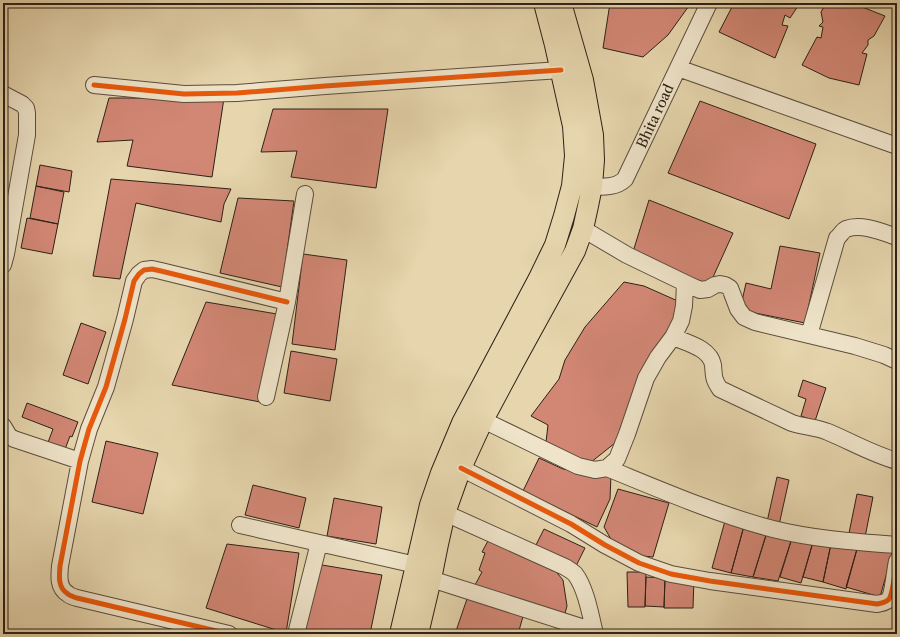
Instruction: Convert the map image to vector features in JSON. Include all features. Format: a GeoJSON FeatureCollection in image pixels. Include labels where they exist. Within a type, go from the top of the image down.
{"type":"FeatureCollection","features":[{"type":"Feature","properties":{"kind":"main road"},"geometry":{"type":"LineString","coordinates":[[400,634],[430,505],[441,473],[462,423],[555,245],[572,186],[575,156],[573,126],[544,3]]}},
{"type":"Feature","properties":{"kind":"main road"},"geometry":{"type":"LineString","coordinates":[[418,634],[432,579],[445,513],[461,468],[483,420],[575,251],[583,229],[592,186],[594,160],[593,135],[583,80],[561,3]]}},
{"type":"Feature","properties":{"kind":"street","name":"Bhita road"},"geometry":{"type":"LineString","coordinates":[[572,186],[612,186],[622,183],[625,179],[709,3]]}},
{"type":"Feature","properties":{"kind":"street"},"geometry":{"type":"LineString","coordinates":[[678,68],[897,146]]}},
{"type":"Feature","properties":{"kind":"street"},"geometry":{"type":"LineString","coordinates":[[94,84],[184,94],[237,93],[561,70]]}},
{"type":"Feature","properties":{"kind":"street"},"geometry":{"type":"LineString","coordinates":[[3,94],[22,104],[26,108],[27,135],[3,265]]}},
{"type":"Feature","properties":{"kind":"street"},"geometry":{"type":"LineString","coordinates":[[266,397],[287,302],[305,194]]}},
{"type":"Feature","properties":{"kind":"street"},"geometry":{"type":"LineString","coordinates":[[809,335],[837,238],[845,230],[854,228],[867,228],[897,237]]}},
{"type":"Feature","properties":{"kind":"street"},"geometry":{"type":"LineString","coordinates":[[583,229],[627,255],[700,290],[708,289],[715,285],[725,285],[730,288],[738,309],[744,317],[755,322],[855,346],[884,355],[897,361]]}},
{"type":"Feature","properties":{"kind":"street"},"geometry":{"type":"LineString","coordinates":[[229,634],[77,598],[67,594],[61,587],[59,578],[60,566],[80,461],[89,429],[106,387],[134,281],[139,274],[144,270],[152,269],[287,302]]}},
{"type":"Feature","properties":{"kind":"street"},"geometry":{"type":"LineString","coordinates":[[607,468],[617,459],[646,378],[658,357],[673,337],[681,321],[684,306],[685,284]]}},
{"type":"Feature","properties":{"kind":"street"},"geometry":{"type":"LineString","coordinates":[[673,337],[700,348],[709,356],[713,363],[715,382],[720,389],[792,423],[817,428],[865,450],[897,461]]}},
{"type":"Feature","properties":{"kind":"street"},"geometry":{"type":"LineString","coordinates":[[483,420],[578,466],[595,470],[607,468],[737,519],[774,529],[819,537],[897,545]]}},
{"type":"Feature","properties":{"kind":"street"},"geometry":{"type":"LineString","coordinates":[[3,426],[9,436],[14,439],[80,461]]}},
{"type":"Feature","properties":{"kind":"street"},"geometry":{"type":"LineString","coordinates":[[461,468],[571,524],[605,545],[639,563],[671,574],[710,581],[877,604],[884,603],[889,599],[897,561]]}},
{"type":"Feature","properties":{"kind":"street"},"geometry":{"type":"LineString","coordinates":[[445,513],[565,567],[575,574],[586,599],[595,632]]}},
{"type":"Feature","properties":{"kind":"street"},"geometry":{"type":"LineString","coordinates":[[240,525],[416,565]]}},
{"type":"Feature","properties":{"kind":"street"},"geometry":{"type":"LineString","coordinates":[[296,634],[319,543]]}},
{"type":"Feature","properties":{"kind":"street"},"geometry":{"type":"LineString","coordinates":[[432,579],[595,632]]}},
{"type":"Feature","properties":{"kind":"building"},"geometry":{"type":"Polygon","coordinates":[[[610,3],[691,3],[668,35],[643,57],[603,48],[610,3]]]}},
{"type":"Feature","properties":{"kind":"building"},"geometry":{"type":"Polygon","coordinates":[[[741,3],[800,3],[790,18],[785,15],[782,25],[788,26],[775,58],[719,32],[732,7],[738,6],[741,3]]]}},
{"type":"Feature","properties":{"kind":"building"},"geometry":{"type":"Polygon","coordinates":[[[826,3],[852,3],[885,16],[874,36],[868,40],[868,45],[862,53],[867,54],[859,85],[829,78],[802,65],[817,37],[821,38],[823,27],[819,26],[823,22],[821,12],[826,3]]]}},
{"type":"Feature","properties":{"kind":"building"},"geometry":{"type":"Polygon","coordinates":[[[109,98],[224,98],[212,177],[127,166],[133,140],[97,142],[109,98]]]}},
{"type":"Feature","properties":{"kind":"building"},"geometry":{"type":"Polygon","coordinates":[[[700,101],[816,144],[789,219],[668,173],[700,101]]]}},
{"type":"Feature","properties":{"kind":"building"},"geometry":{"type":"Polygon","coordinates":[[[273,109],[388,109],[376,188],[291,177],[297,151],[261,152],[273,109]]]}},
{"type":"Feature","properties":{"kind":"building"},"geometry":{"type":"Polygon","coordinates":[[[40,165],[72,171],[69,192],[36,186],[40,165]]]}},
{"type":"Feature","properties":{"kind":"building"},"geometry":{"type":"Polygon","coordinates":[[[111,179],[231,189],[224,204],[221,222],[136,203],[120,279],[93,276],[111,179]]]}},
{"type":"Feature","properties":{"kind":"building"},"geometry":{"type":"Polygon","coordinates":[[[36,186],[64,192],[58,224],[30,218],[36,186]]]}},
{"type":"Feature","properties":{"kind":"building"},"geometry":{"type":"Polygon","coordinates":[[[238,198],[294,201],[282,287],[220,273],[238,198]]]}},
{"type":"Feature","properties":{"kind":"building"},"geometry":{"type":"Polygon","coordinates":[[[649,200],[733,233],[709,286],[632,255],[649,200]]]}},
{"type":"Feature","properties":{"kind":"building"},"geometry":{"type":"Polygon","coordinates":[[[27,218],[58,224],[52,254],[21,248],[27,218]]]}},
{"type":"Feature","properties":{"kind":"building"},"geometry":{"type":"Polygon","coordinates":[[[780,246],[820,253],[805,323],[740,310],[746,283],[771,289],[780,246]]]}},
{"type":"Feature","properties":{"kind":"building"},"geometry":{"type":"Polygon","coordinates":[[[303,254],[347,260],[335,350],[292,344],[303,254]]]}},
{"type":"Feature","properties":{"kind":"building"},"geometry":{"type":"Polygon","coordinates":[[[624,282],[644,286],[680,302],[668,338],[620,439],[590,463],[546,442],[548,425],[531,416],[559,379],[565,360],[585,327],[624,282]]]}},
{"type":"Feature","properties":{"kind":"building"},"geometry":{"type":"Polygon","coordinates":[[[206,302],[277,314],[260,402],[172,385],[206,302]]]}},
{"type":"Feature","properties":{"kind":"building"},"geometry":{"type":"Polygon","coordinates":[[[81,323],[106,332],[88,384],[63,375],[81,323]]]}},
{"type":"Feature","properties":{"kind":"building"},"geometry":{"type":"Polygon","coordinates":[[[291,351],[337,359],[330,401],[284,393],[291,351]]]}},
{"type":"Feature","properties":{"kind":"building"},"geometry":{"type":"Polygon","coordinates":[[[803,380],[826,388],[815,421],[801,416],[806,399],[798,396],[803,380]]]}},
{"type":"Feature","properties":{"kind":"building"},"geometry":{"type":"Polygon","coordinates":[[[27,403],[78,422],[72,437],[70,436],[64,452],[47,445],[53,429],[22,417],[27,403]]]}},
{"type":"Feature","properties":{"kind":"building"},"geometry":{"type":"Polygon","coordinates":[[[106,441],[158,453],[143,514],[92,502],[106,441]]]}},
{"type":"Feature","properties":{"kind":"building"},"geometry":{"type":"Polygon","coordinates":[[[539,458],[563,469],[611,475],[610,499],[597,527],[523,491],[539,458]]]}},
{"type":"Feature","properties":{"kind":"building"},"geometry":{"type":"Polygon","coordinates":[[[777,477],[789,480],[779,525],[767,522],[777,477]]]}},
{"type":"Feature","properties":{"kind":"building"},"geometry":{"type":"Polygon","coordinates":[[[253,485],[306,498],[299,528],[245,515],[253,485]]]}},
{"type":"Feature","properties":{"kind":"building"},"geometry":{"type":"Polygon","coordinates":[[[618,489],[669,503],[653,557],[632,555],[612,541],[604,527],[618,489]]]}},
{"type":"Feature","properties":{"kind":"building"},"geometry":{"type":"Polygon","coordinates":[[[857,494],[873,497],[865,537],[849,533],[857,494]]]}},
{"type":"Feature","properties":{"kind":"building"},"geometry":{"type":"Polygon","coordinates":[[[334,498],[382,507],[376,544],[327,536],[334,498]]]}},
{"type":"Feature","properties":{"kind":"building"},"geometry":{"type":"Polygon","coordinates":[[[725,521],[744,526],[731,573],[712,568],[725,521]]]}},
{"type":"Feature","properties":{"kind":"building"},"geometry":{"type":"Polygon","coordinates":[[[744,526],[767,532],[753,577],[731,573],[744,526]]]}},
{"type":"Feature","properties":{"kind":"building"},"geometry":{"type":"Polygon","coordinates":[[[544,529],[585,548],[575,568],[534,549],[544,529]]]}},
{"type":"Feature","properties":{"kind":"building"},"geometry":{"type":"Polygon","coordinates":[[[767,532],[792,538],[778,581],[753,577],[767,532]]]}},
{"type":"Feature","properties":{"kind":"building"},"geometry":{"type":"Polygon","coordinates":[[[792,538],[813,542],[801,583],[780,577],[792,538]]]}},
{"type":"Feature","properties":{"kind":"building"},"geometry":{"type":"Polygon","coordinates":[[[489,539],[552,567],[563,580],[567,606],[564,617],[475,585],[482,572],[479,570],[485,553],[482,552],[489,539]]]}},
{"type":"Feature","properties":{"kind":"building"},"geometry":{"type":"Polygon","coordinates":[[[813,542],[831,544],[823,582],[803,577],[813,542]]]}},
{"type":"Feature","properties":{"kind":"building"},"geometry":{"type":"Polygon","coordinates":[[[227,544],[299,553],[286,633],[206,608],[227,544]]]}},
{"type":"Feature","properties":{"kind":"building"},"geometry":{"type":"Polygon","coordinates":[[[831,544],[857,549],[846,589],[823,582],[831,544]]]}},
{"type":"Feature","properties":{"kind":"building"},"geometry":{"type":"Polygon","coordinates":[[[857,549],[893,551],[880,597],[846,587],[857,549]]]}},
{"type":"Feature","properties":{"kind":"building"},"geometry":{"type":"Polygon","coordinates":[[[322,565],[382,575],[370,634],[302,634],[322,565]]]}},
{"type":"Feature","properties":{"kind":"building"},"geometry":{"type":"Polygon","coordinates":[[[627,572],[646,572],[645,607],[628,607],[627,572]]]}},
{"type":"Feature","properties":{"kind":"building"},"geometry":{"type":"Polygon","coordinates":[[[646,577],[665,578],[664,607],[645,606],[646,577]]]}},
{"type":"Feature","properties":{"kind":"building"},"geometry":{"type":"Polygon","coordinates":[[[665,578],[694,579],[693,608],[664,608],[665,578]]]}},
{"type":"Feature","properties":{"kind":"building"},"geometry":{"type":"Polygon","coordinates":[[[468,596],[524,613],[518,634],[466,634],[456,631],[468,596]]]}},
{"type":"Feature","properties":{"kind":"cycle path"},"geometry":{"type":"LineString","coordinates":[[94,85],[184,94],[237,93],[561,70]]}},
{"type":"Feature","properties":{"kind":"cycle path"},"geometry":{"type":"LineString","coordinates":[[229,634],[69,595],[62,589],[59,578],[60,566],[80,461],[89,429],[106,387],[134,281],[139,274],[144,270],[152,269],[287,302]]}},
{"type":"Feature","properties":{"kind":"cycle path"},"geometry":{"type":"LineString","coordinates":[[461,468],[571,524],[605,545],[639,563],[671,574],[710,581],[877,604],[883,603],[889,599],[893,587],[897,561]]}}]}
